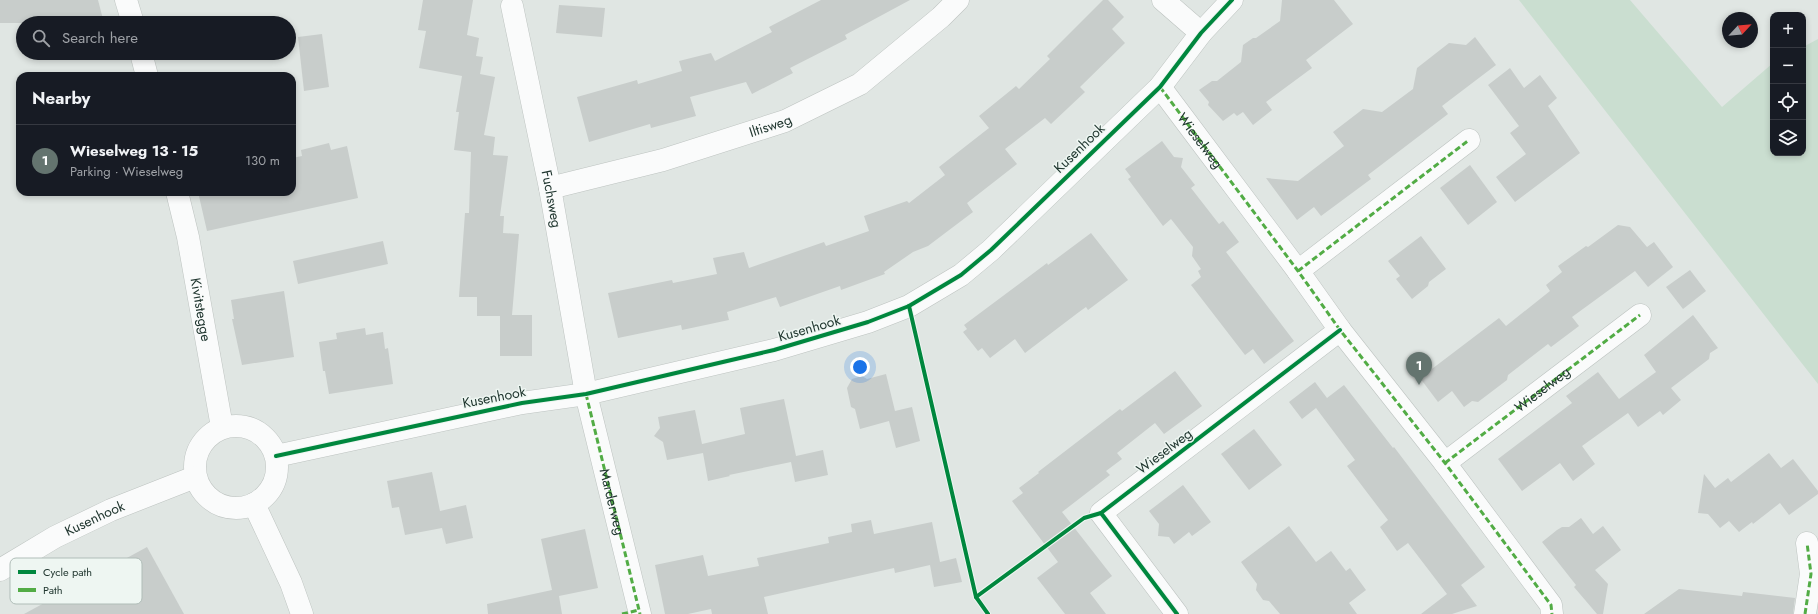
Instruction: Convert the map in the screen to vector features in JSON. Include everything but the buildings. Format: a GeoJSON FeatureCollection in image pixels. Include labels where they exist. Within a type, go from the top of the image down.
{"type":"FeatureCollection","features":[{"type":"Feature","properties":{"kind":"street"},"geometry":{"type":"LineString","coordinates":[[126,0],[131,16]]}},
{"type":"Feature","properties":{"kind":"street","name":"Iltisweg"},"geometry":{"type":"LineString","coordinates":[[550,188],[663,160],[785,121],[860,84],[941,17],[958,0]]}},
{"type":"Feature","properties":{"kind":"street"},"geometry":{"type":"LineString","coordinates":[[1163,0],[1201,32]]}},
{"type":"Feature","properties":{"kind":"street","name":"Kusenhook"},"geometry":{"type":"LineString","coordinates":[[276,456],[522,403],[586,394],[774,350],[868,322],[909,306],[961,275],[991,250],[1160,87],[1201,32],[1232,0]]}},
{"type":"Feature","properties":{"kind":"street","name":"Fuchsweg"},"geometry":{"type":"LineString","coordinates":[[512,6],[550,188],[586,394]]}},
{"type":"Feature","properties":{"kind":"street"},"geometry":{"type":"LineString","coordinates":[[143,60],[147,72]]}},
{"type":"Feature","properties":{"kind":"street","name":"Wieselweg"},"geometry":{"type":"LineString","coordinates":[[1160,87],[1298,270],[1340,330],[1445,463],[1550,605],[1552,614]]}},
{"type":"Feature","properties":{"kind":"street"},"geometry":{"type":"LineString","coordinates":[[1298,270],[1469,140]]}},
{"type":"Feature","properties":{"kind":"street","name":"Kivitstegge"},"geometry":{"type":"LineString","coordinates":[[178,196],[188,237],[222,427]]}},
{"type":"Feature","properties":{"kind":"street","name":"Wieselweg"},"geometry":{"type":"LineString","coordinates":[[1445,463],[1640,316]]}},
{"type":"Feature","properties":{"kind":"street","name":"Wieselweg"},"geometry":{"type":"LineString","coordinates":[[1177,614],[1101,513],[1340,330]]}},
{"type":"Feature","properties":{"kind":"street","name":"Marderweg"},"geometry":{"type":"LineString","coordinates":[[586,394],[633,613]]}},
{"type":"Feature","properties":{"kind":"street"},"geometry":{"type":"LineString","coordinates":[[235,425],[252,428],[266,438],[276,456],[277,466],[273,484],[264,497],[254,504],[242,508],[228,508],[214,502],[205,495],[198,486],[195,477],[194,464],[199,448],[207,436],[222,427],[235,425]]}},
{"type":"Feature","properties":{"kind":"street","name":"Kusenhook"},"geometry":{"type":"LineString","coordinates":[[20,558],[55,537],[111,510],[195,477]]}},
{"type":"Feature","properties":{"kind":"street"},"geometry":{"type":"LineString","coordinates":[[254,504],[291,583],[302,614]]}},
{"type":"Feature","properties":{"kind":"street"},"geometry":{"type":"LineString","coordinates":[[1804,614],[1812,574],[1807,543]]}},
{"type":"Feature","properties":{"kind":"street","name":"Kusenhook"},"geometry":{"type":"LineString","coordinates":[[0,570],[10,564]]}},
{"type":"Feature","properties":{"kind":"green space"},"geometry":{"type":"Polygon","coordinates":[[[1519,0],[1630,0],[1722,107],[1770,66],[1770,156],[1806,156],[1806,45],[1818,39],[1818,384],[1519,0]]]}},
{"type":"Feature","properties":{"kind":"marked path"},"geometry":{"type":"LineString","coordinates":[[1160,87],[1298,271],[1340,330],[1445,463],[1551,605],[1552,614]]}},
{"type":"Feature","properties":{"kind":"marked path"},"geometry":{"type":"LineString","coordinates":[[1298,271],[1469,140]]}},
{"type":"Feature","properties":{"kind":"marked path"},"geometry":{"type":"LineString","coordinates":[[1445,463],[1640,315]]}},
{"type":"Feature","properties":{"kind":"marked path"},"geometry":{"type":"LineString","coordinates":[[586,394],[640,614]]}},
{"type":"Feature","properties":{"kind":"marked path"},"geometry":{"type":"LineString","coordinates":[[1805,614],[1811,574],[1807,543]]}},
{"type":"Feature","properties":{"kind":"marked path"},"geometry":{"type":"LineString","coordinates":[[622,614],[639,610]]}},
{"type":"Feature","properties":{"kind":"cycle path"},"geometry":{"type":"LineString","coordinates":[[276,456],[522,403],[586,394],[774,350],[868,322],[909,306],[961,275],[991,250],[1160,87],[1201,33],[1232,0]]}},
{"type":"Feature","properties":{"kind":"cycle path"},"geometry":{"type":"LineString","coordinates":[[909,306],[976,597],[988,614]]}},
{"type":"Feature","properties":{"kind":"cycle path"},"geometry":{"type":"LineString","coordinates":[[1177,614],[1101,513],[1340,330]]}},
{"type":"Feature","properties":{"kind":"cycle path"},"geometry":{"type":"LineString","coordinates":[[976,597],[1084,518],[1101,513]]}},
{"type":"Feature","properties":{"kind":"place","name":"Wieselweg 13 - 15"},"geometry":{"type":"Point","coordinates":[1419,385]}}]}
